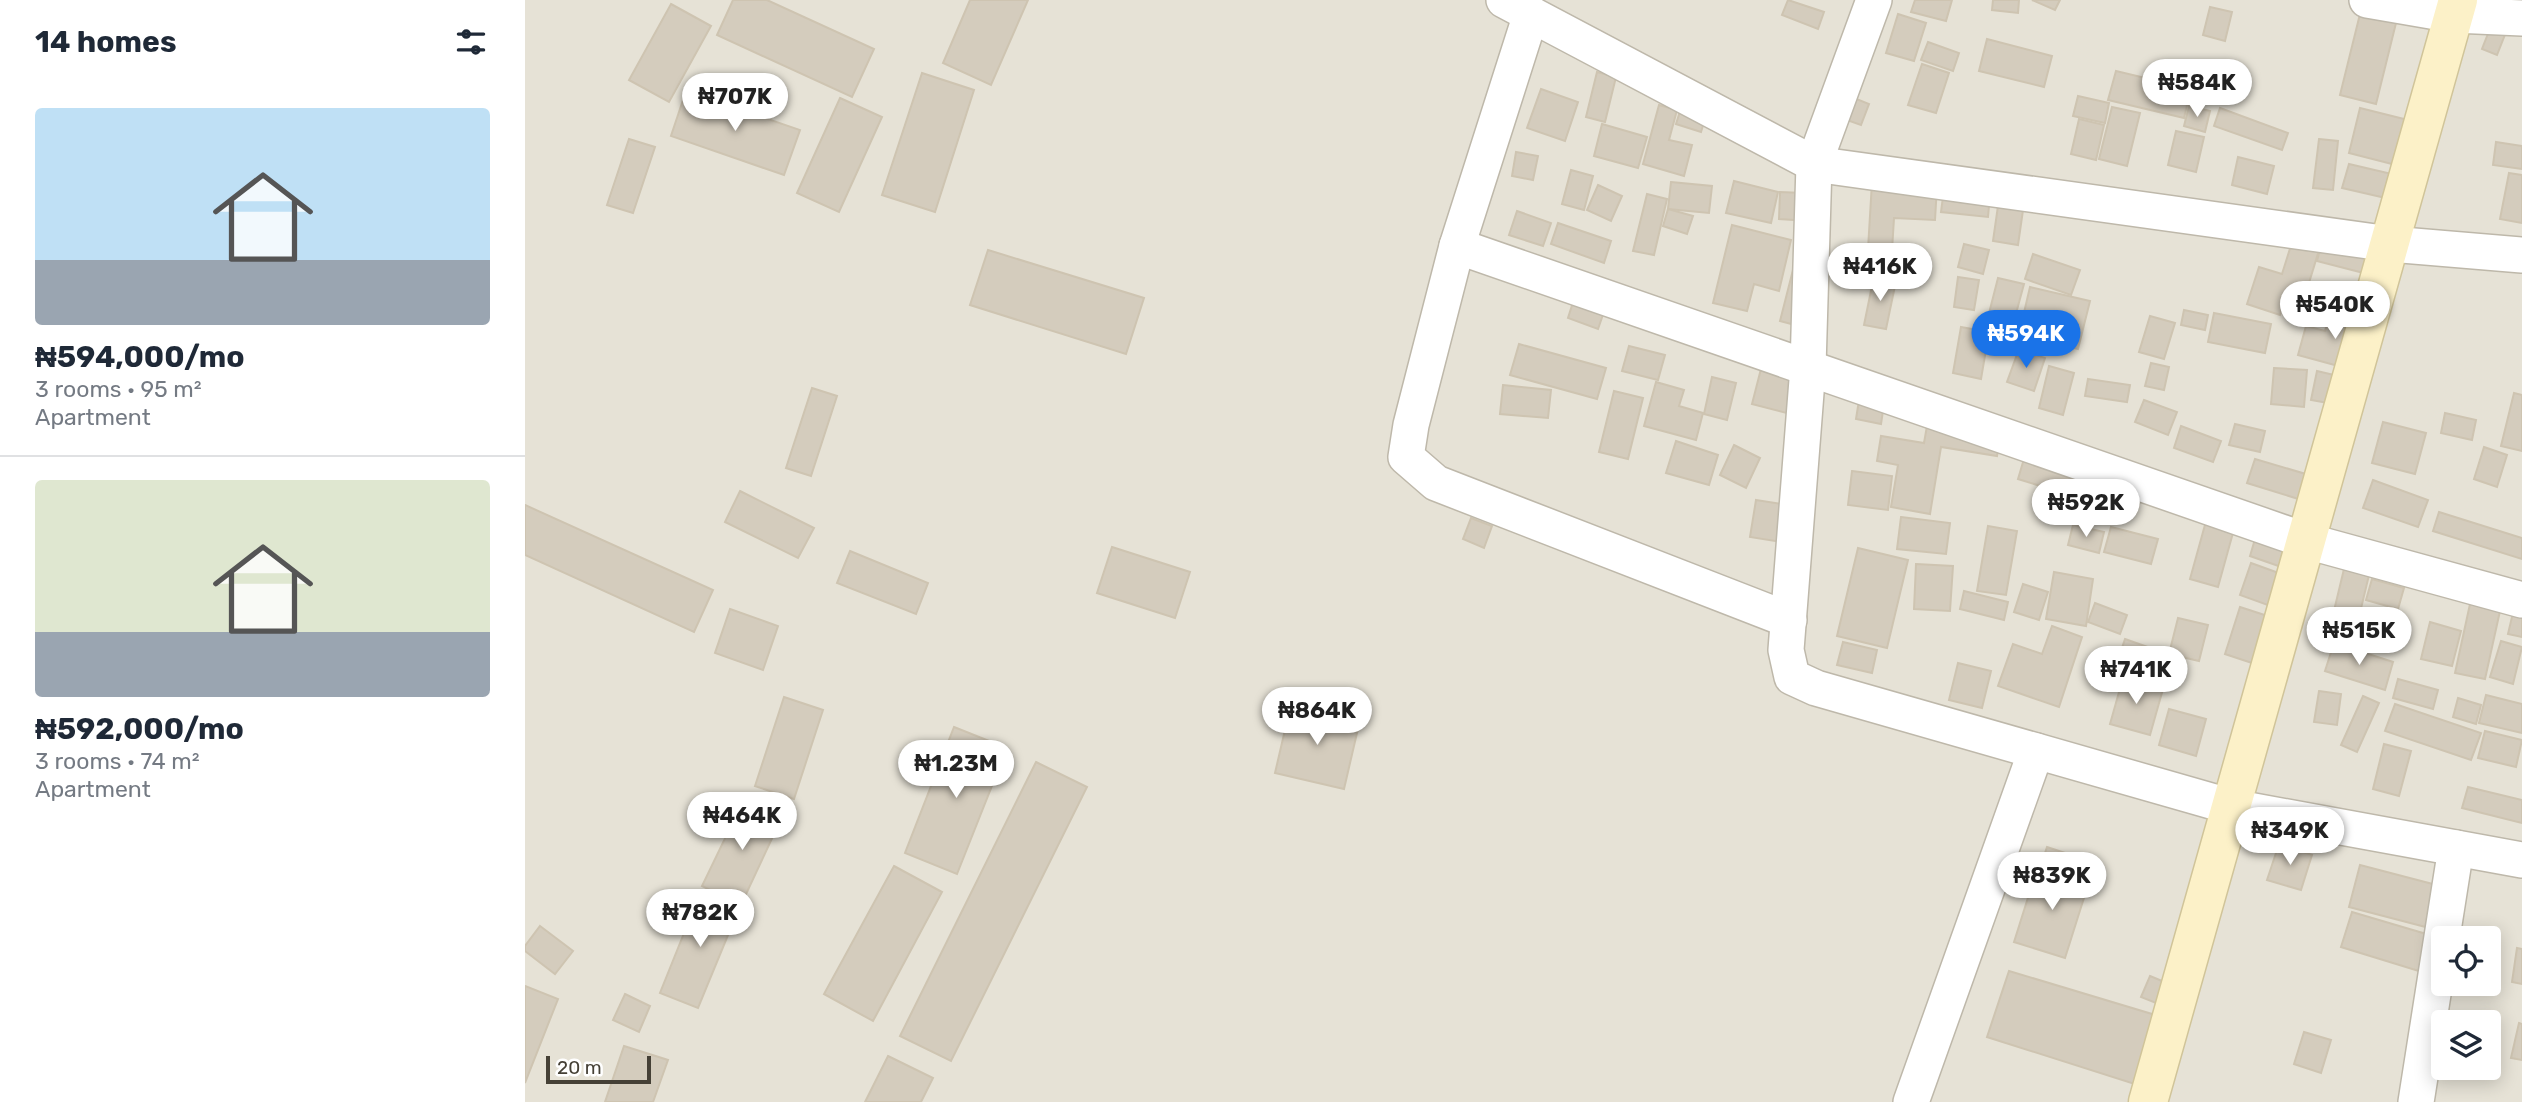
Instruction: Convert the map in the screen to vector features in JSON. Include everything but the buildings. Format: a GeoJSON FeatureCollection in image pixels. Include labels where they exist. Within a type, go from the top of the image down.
{"type":"FeatureCollection","features":[{"type":"Feature","properties":{"kind":"street"},"geometry":{"type":"LineString","coordinates":[[1874,0],[1814,164],[1808,367],[1786,650],[1791,677],[1816,688],[2232,807],[2522,860]]}},
{"type":"Feature","properties":{"kind":"street"},"geometry":{"type":"LineString","coordinates":[[2367,0],[2456,7],[2522,18]]}},
{"type":"Feature","properties":{"kind":"street"},"geometry":{"type":"LineString","coordinates":[[1789,620],[1436,483],[1406,457],[1411,425],[1518,7],[1814,164],[2390,244],[2522,255]]}},
{"type":"Feature","properties":{"kind":"street"},"geometry":{"type":"LineString","coordinates":[[2148,1102],[2456,7]]}},
{"type":"Feature","properties":{"kind":"street"},"geometry":{"type":"LineString","coordinates":[[1457,246],[2307,541],[2522,600]]}},
{"type":"Feature","properties":{"kind":"street"},"geometry":{"type":"LineString","coordinates":[[1911,1102],[2036,751]]}},
{"type":"Feature","properties":{"kind":"street"},"geometry":{"type":"LineString","coordinates":[[2416,1102],[2456,848]]}},
{"type":"Feature","properties":{"kind":"shaded area"},"geometry":{"type":"Polygon","coordinates":[[[525,0],[2522,0],[2522,1102],[525,1102],[525,0]]]}}]}
